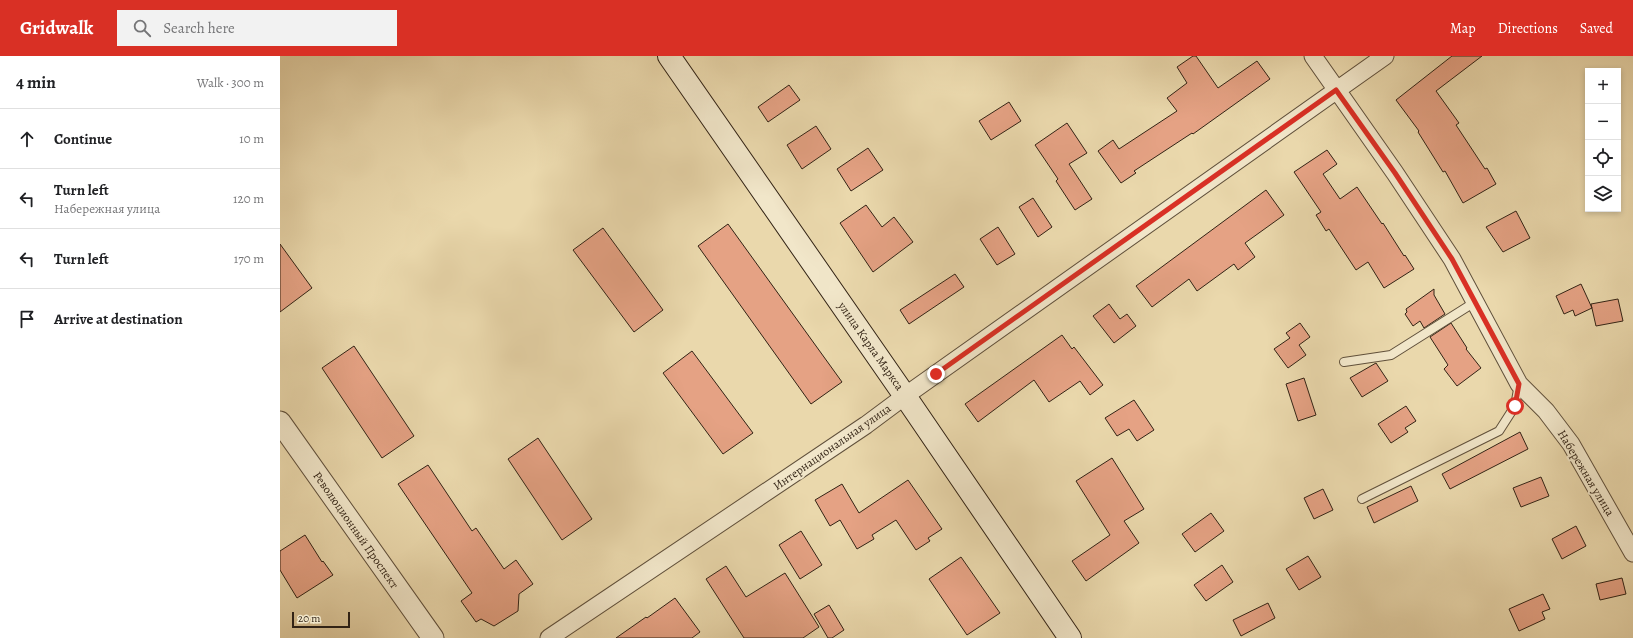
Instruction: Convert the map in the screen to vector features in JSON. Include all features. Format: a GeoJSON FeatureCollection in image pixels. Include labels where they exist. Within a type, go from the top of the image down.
{"type":"FeatureCollection","features":[{"type":"Feature","properties":{"kind":"main road","name":"улица Карла Маркса"},"geometry":{"type":"LineString","coordinates":[[669,56],[905,396],[1070,638]]}},
{"type":"Feature","properties":{"kind":"street","name":"Набережная улица"},"geometry":{"type":"LineString","coordinates":[[1313,56],[1395,173],[1452,259],[1519,384],[1546,411],[1571,444],[1633,553]]}},
{"type":"Feature","properties":{"kind":"street","name":"Интернациональная улица"},"geometry":{"type":"LineString","coordinates":[[549,638],[866,425],[1385,56]]}},
{"type":"Feature","properties":{"kind":"street","name":"Революционный Проспект"},"geometry":{"type":"LineString","coordinates":[[280,422],[433,638]]}},
{"type":"Feature","properties":{"kind":"lane"},"geometry":{"type":"LineString","coordinates":[[1344,362],[1391,355],[1475,302]]}},
{"type":"Feature","properties":{"kind":"lane"},"geometry":{"type":"LineString","coordinates":[[1362,499],[1498,431],[1515,406],[1519,384]]}},
{"type":"Feature","properties":{"kind":"building"},"geometry":{"type":"Polygon","coordinates":[[[1193,56],[1196,56],[1218,88],[1257,61],[1270,79],[1193,134],[1192,133],[1134,171],[1136,173],[1121,183],[1098,151],[1113,140],[1119,149],[1177,111],[1167,98],[1187,83],[1177,67],[1193,56]]]}},
{"type":"Feature","properties":{"kind":"building"},"geometry":{"type":"Polygon","coordinates":[[[1452,56],[1482,56],[1436,91],[1459,123],[1456,125],[1485,169],[1487,168],[1496,184],[1463,203],[1445,171],[1443,172],[1418,132],[1419,131],[1396,100],[1452,56]]]}},
{"type":"Feature","properties":{"kind":"building"},"geometry":{"type":"Polygon","coordinates":[[[789,85],[800,100],[768,122],[758,107],[789,85]]]}},
{"type":"Feature","properties":{"kind":"building"},"geometry":{"type":"Polygon","coordinates":[[[1009,102],[1021,121],[991,140],[979,121],[1009,102]]]}},
{"type":"Feature","properties":{"kind":"building"},"geometry":{"type":"Polygon","coordinates":[[[1067,123],[1087,153],[1069,164],[1092,199],[1075,210],[1056,181],[1058,179],[1035,145],[1067,123]]]}},
{"type":"Feature","properties":{"kind":"building"},"geometry":{"type":"Polygon","coordinates":[[[816,126],[831,149],[802,169],[787,145],[816,126]]]}},
{"type":"Feature","properties":{"kind":"building"},"geometry":{"type":"Polygon","coordinates":[[[868,148],[883,170],[851,191],[837,169],[868,148]]]}},
{"type":"Feature","properties":{"kind":"building"},"geometry":{"type":"Polygon","coordinates":[[[1327,150],[1337,164],[1323,174],[1340,199],[1357,187],[1414,269],[1384,288],[1368,262],[1356,270],[1329,229],[1326,231],[1316,215],[1321,212],[1294,172],[1327,150]]]}},
{"type":"Feature","properties":{"kind":"building"},"geometry":{"type":"Polygon","coordinates":[[[1266,190],[1284,215],[1245,243],[1255,257],[1238,270],[1234,264],[1197,291],[1189,279],[1152,307],[1136,286],[1266,190]]]}},
{"type":"Feature","properties":{"kind":"building"},"geometry":{"type":"Polygon","coordinates":[[[1033,198],[1052,227],[1038,237],[1019,207],[1033,198]]]}},
{"type":"Feature","properties":{"kind":"building"},"geometry":{"type":"Polygon","coordinates":[[[866,205],[882,227],[894,217],[913,242],[873,272],[840,223],[866,205]]]}},
{"type":"Feature","properties":{"kind":"building"},"geometry":{"type":"Polygon","coordinates":[[[1516,211],[1530,238],[1503,252],[1486,227],[1516,211]]]}},
{"type":"Feature","properties":{"kind":"building"},"geometry":{"type":"Polygon","coordinates":[[[728,224],[842,382],[811,404],[698,246],[728,224]]]}},
{"type":"Feature","properties":{"kind":"building"},"geometry":{"type":"Polygon","coordinates":[[[998,227],[1015,254],[997,265],[980,239],[998,227]]]}},
{"type":"Feature","properties":{"kind":"building"},"geometry":{"type":"Polygon","coordinates":[[[603,228],[663,310],[634,332],[573,250],[603,228]]]}},
{"type":"Feature","properties":{"kind":"building"},"geometry":{"type":"Polygon","coordinates":[[[280,244],[312,288],[280,312],[280,244]]]}},
{"type":"Feature","properties":{"kind":"building"},"geometry":{"type":"Polygon","coordinates":[[[955,274],[964,287],[909,324],[900,310],[955,274]]]}},
{"type":"Feature","properties":{"kind":"building"},"geometry":{"type":"Polygon","coordinates":[[[1581,284],[1592,308],[1575,316],[1573,310],[1564,314],[1556,296],[1581,284]]]}},
{"type":"Feature","properties":{"kind":"building"},"geometry":{"type":"Polygon","coordinates":[[[1434,289],[1434,295],[1445,314],[1424,328],[1420,321],[1413,326],[1405,314],[1407,312],[1406,309],[1434,289]]]}},
{"type":"Feature","properties":{"kind":"building"},"geometry":{"type":"Polygon","coordinates":[[[1618,299],[1623,321],[1596,326],[1591,304],[1618,299]]]}},
{"type":"Feature","properties":{"kind":"building"},"geometry":{"type":"Polygon","coordinates":[[[1109,304],[1120,319],[1127,314],[1136,326],[1114,343],[1093,316],[1109,304]]]}},
{"type":"Feature","properties":{"kind":"building"},"geometry":{"type":"Polygon","coordinates":[[[1300,323],[1310,337],[1299,345],[1306,355],[1288,368],[1274,349],[1290,338],[1286,333],[1300,323]]]}},
{"type":"Feature","properties":{"kind":"building"},"geometry":{"type":"Polygon","coordinates":[[[1451,323],[1467,348],[1466,349],[1481,368],[1457,386],[1444,369],[1448,365],[1430,337],[1451,323]]]}},
{"type":"Feature","properties":{"kind":"building"},"geometry":{"type":"Polygon","coordinates":[[[1062,335],[1072,349],[1074,347],[1103,385],[1090,395],[1080,381],[1049,402],[1034,380],[978,422],[965,404],[1062,335]]]}},
{"type":"Feature","properties":{"kind":"building"},"geometry":{"type":"Polygon","coordinates":[[[354,346],[414,436],[382,458],[322,368],[354,346]]]}},
{"type":"Feature","properties":{"kind":"building"},"geometry":{"type":"Polygon","coordinates":[[[692,351],[753,433],[723,454],[663,373],[692,351]]]}},
{"type":"Feature","properties":{"kind":"building"},"geometry":{"type":"Polygon","coordinates":[[[1376,363],[1388,381],[1362,397],[1350,378],[1376,363]]]}},
{"type":"Feature","properties":{"kind":"building"},"geometry":{"type":"Polygon","coordinates":[[[1304,378],[1316,415],[1298,421],[1286,384],[1304,378]]]}},
{"type":"Feature","properties":{"kind":"building"},"geometry":{"type":"Polygon","coordinates":[[[1134,400],[1154,430],[1137,441],[1129,429],[1117,436],[1105,418],[1134,400]]]}},
{"type":"Feature","properties":{"kind":"building"},"geometry":{"type":"Polygon","coordinates":[[[1406,406],[1416,421],[1405,428],[1408,432],[1391,443],[1378,424],[1406,406]]]}},
{"type":"Feature","properties":{"kind":"building"},"geometry":{"type":"Polygon","coordinates":[[[1520,432],[1528,449],[1450,489],[1442,474],[1520,432]]]}},
{"type":"Feature","properties":{"kind":"building"},"geometry":{"type":"Polygon","coordinates":[[[538,438],[592,519],[562,540],[508,459],[538,438]]]}},
{"type":"Feature","properties":{"kind":"building"},"geometry":{"type":"Polygon","coordinates":[[[1112,458],[1144,509],[1124,521],[1139,543],[1086,581],[1072,561],[1110,535],[1076,481],[1112,458]]]}},
{"type":"Feature","properties":{"kind":"building"},"geometry":{"type":"Polygon","coordinates":[[[428,465],[472,531],[476,528],[504,569],[516,560],[533,584],[519,594],[518,611],[494,626],[481,619],[476,622],[461,601],[472,593],[398,484],[428,465]]]}},
{"type":"Feature","properties":{"kind":"building"},"geometry":{"type":"Polygon","coordinates":[[[1541,477],[1549,496],[1521,507],[1513,488],[1541,477]]]}},
{"type":"Feature","properties":{"kind":"building"},"geometry":{"type":"Polygon","coordinates":[[[908,480],[942,529],[928,538],[930,541],[916,550],[896,520],[872,535],[874,539],[857,549],[840,520],[830,526],[815,500],[842,484],[859,513],[908,480]]]}},
{"type":"Feature","properties":{"kind":"building"},"geometry":{"type":"Polygon","coordinates":[[[1411,486],[1418,501],[1374,523],[1367,507],[1411,486]]]}},
{"type":"Feature","properties":{"kind":"building"},"geometry":{"type":"Polygon","coordinates":[[[1323,489],[1333,510],[1314,519],[1304,498],[1323,489]]]}},
{"type":"Feature","properties":{"kind":"building"},"geometry":{"type":"Polygon","coordinates":[[[1211,513],[1224,531],[1195,552],[1182,534],[1211,513]]]}},
{"type":"Feature","properties":{"kind":"building"},"geometry":{"type":"Polygon","coordinates":[[[1576,526],[1586,546],[1562,559],[1552,539],[1576,526]]]}},
{"type":"Feature","properties":{"kind":"building"},"geometry":{"type":"Polygon","coordinates":[[[801,531],[822,565],[800,579],[779,545],[801,531]]]}},
{"type":"Feature","properties":{"kind":"building"},"geometry":{"type":"Polygon","coordinates":[[[305,535],[322,562],[323,561],[333,575],[297,598],[280,570],[280,551],[305,535]]]}},
{"type":"Feature","properties":{"kind":"building"},"geometry":{"type":"Polygon","coordinates":[[[1308,556],[1321,577],[1299,590],[1286,569],[1308,556]]]}},
{"type":"Feature","properties":{"kind":"building"},"geometry":{"type":"Polygon","coordinates":[[[961,557],[1000,613],[967,635],[929,579],[961,557]]]}},
{"type":"Feature","properties":{"kind":"building"},"geometry":{"type":"Polygon","coordinates":[[[1222,565],[1233,582],[1206,601],[1194,585],[1222,565]]]}},
{"type":"Feature","properties":{"kind":"building"},"geometry":{"type":"Polygon","coordinates":[[[726,566],[746,597],[785,573],[819,627],[803,638],[744,638],[706,579],[726,566]]]}},
{"type":"Feature","properties":{"kind":"building"},"geometry":{"type":"Polygon","coordinates":[[[1622,578],[1626,594],[1600,600],[1596,584],[1622,578]]]}},
{"type":"Feature","properties":{"kind":"building"},"geometry":{"type":"Polygon","coordinates":[[[1543,594],[1550,609],[1542,612],[1545,619],[1519,631],[1509,609],[1543,594]]]}},
{"type":"Feature","properties":{"kind":"building"},"geometry":{"type":"Polygon","coordinates":[[[675,598],[700,632],[692,638],[616,638],[646,617],[647,618],[675,598]]]}},
{"type":"Feature","properties":{"kind":"building"},"geometry":{"type":"Polygon","coordinates":[[[1268,603],[1275,618],[1241,636],[1233,620],[1268,603]]]}},
{"type":"Feature","properties":{"kind":"building"},"geometry":{"type":"Polygon","coordinates":[[[829,605],[844,630],[832,638],[828,638],[814,614],[829,605]]]}},
{"type":"Feature","properties":{"kind":"route"},"geometry":{"type":"LineString","coordinates":[[936,374],[1336,90],[1395,173],[1452,259],[1519,384],[1515,406]]}}]}
